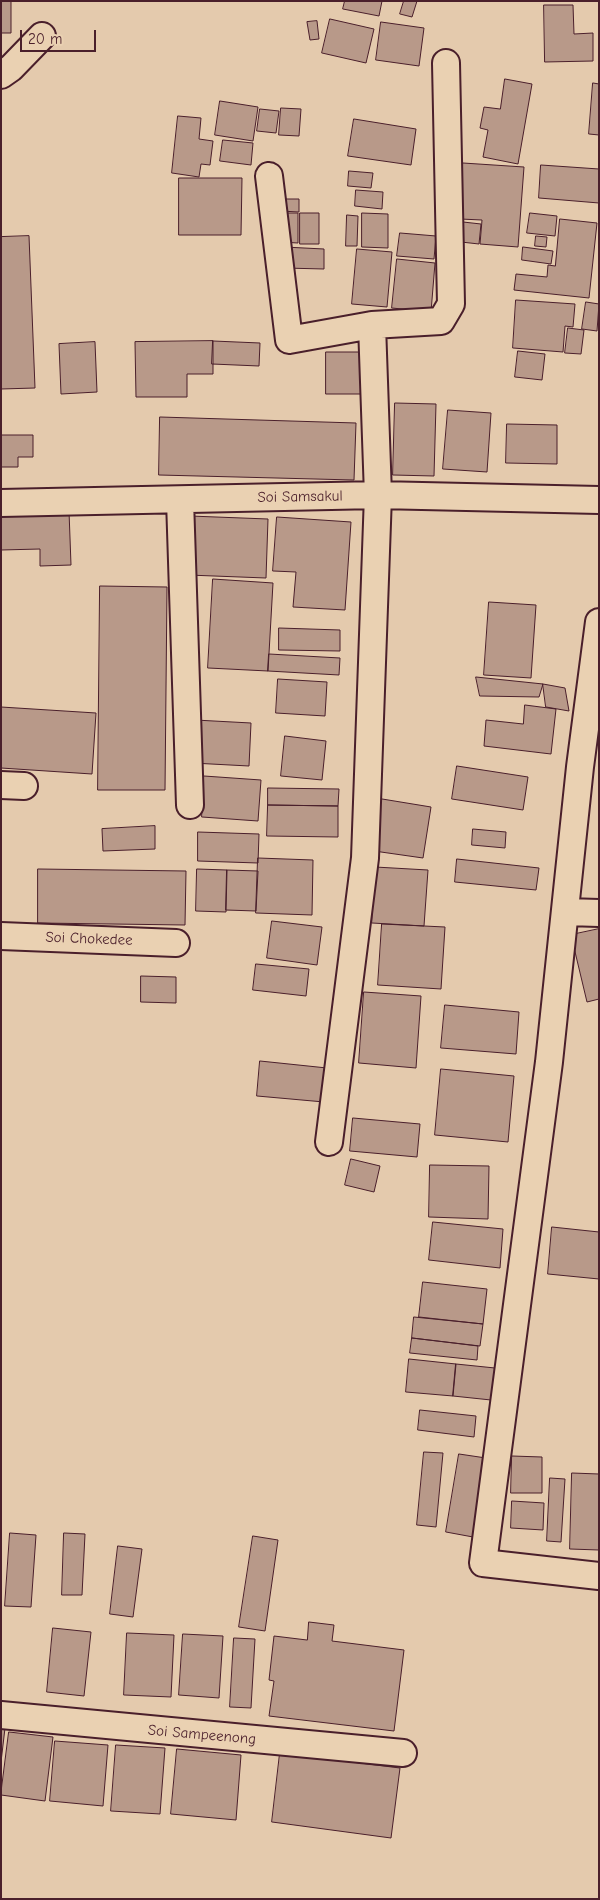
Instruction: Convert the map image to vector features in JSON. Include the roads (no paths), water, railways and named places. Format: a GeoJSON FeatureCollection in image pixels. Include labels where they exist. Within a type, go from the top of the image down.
{"type":"FeatureCollection","features":[{"type":"Feature","properties":{"kind":"street"},"geometry":{"type":"LineString","coordinates":[[1,75],[11,68],[42,36]]}},
{"type":"Feature","properties":{"kind":"street"},"geometry":{"type":"LineString","coordinates":[[269,176],[289,340],[372,325],[441,321],[450,304],[446,63]]}},
{"type":"Feature","properties":{"kind":"street"},"geometry":{"type":"LineString","coordinates":[[329,1142],[365,858],[378,495],[372,325]]}},
{"type":"Feature","properties":{"kind":"street","name":"Soi Samsakul"},"geometry":{"type":"LineString","coordinates":[[1,503],[378,495],[599,500]]}},
{"type":"Feature","properties":{"kind":"street"},"geometry":{"type":"LineString","coordinates":[[180,500],[190,804]]}},
{"type":"Feature","properties":{"kind":"street"},"geometry":{"type":"LineString","coordinates":[[599,622],[580,767],[566,912],[546,1082],[483,1563],[599,1576]]}},
{"type":"Feature","properties":{"kind":"street"},"geometry":{"type":"LineString","coordinates":[[566,912],[599,913]]}},
{"type":"Feature","properties":{"kind":"street","name":"Soi Chokedee"},"geometry":{"type":"LineString","coordinates":[[1,936],[176,943]]}},
{"type":"Feature","properties":{"kind":"street","name":"Soi Sampeenong"},"geometry":{"type":"LineString","coordinates":[[1,1715],[403,1753]]}}]}
